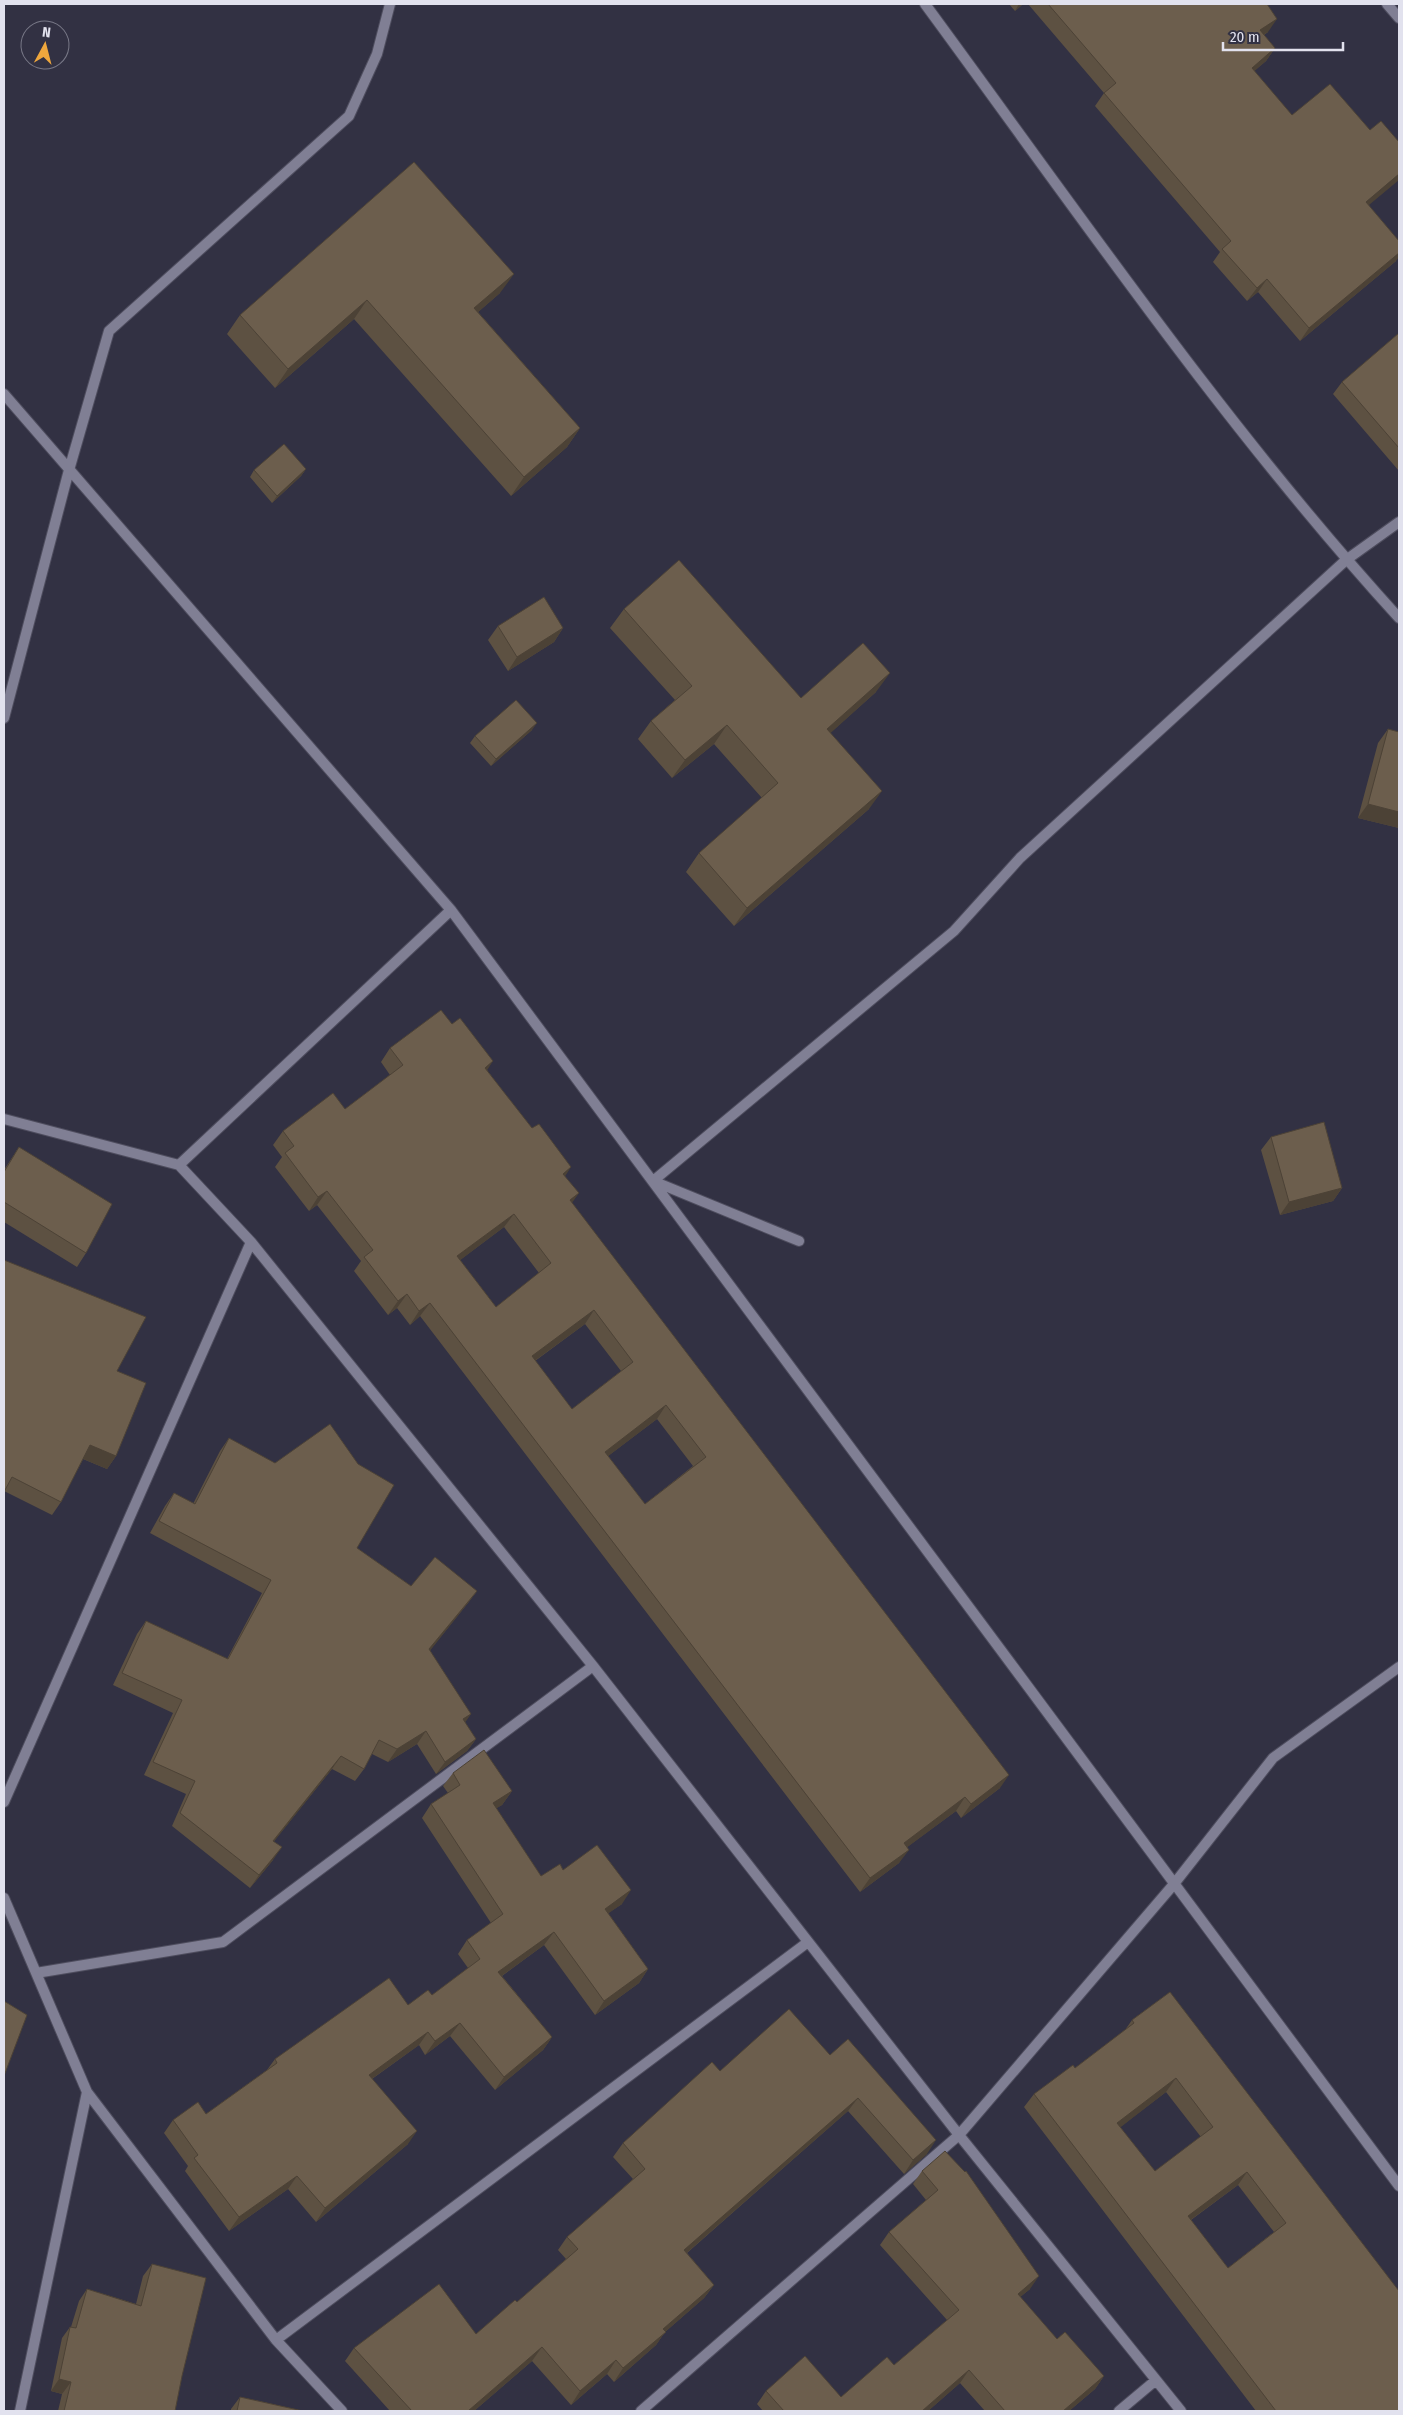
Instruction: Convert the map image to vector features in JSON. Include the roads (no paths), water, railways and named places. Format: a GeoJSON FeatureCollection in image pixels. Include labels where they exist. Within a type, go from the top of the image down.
{"type":"FeatureCollection","features":[{"type":"Feature","properties":{"kind":"street"},"geometry":{"type":"LineString","coordinates":[[4,718],[69,470],[109,331],[349,116],[377,54],[390,4]]}},
{"type":"Feature","properties":{"kind":"street"},"geometry":{"type":"LineString","coordinates":[[925,4],[1220,405],[1346,560],[1399,618]]}},
{"type":"Feature","properties":{"kind":"street"},"geometry":{"type":"LineString","coordinates":[[1387,4],[1399,18]]}},
{"type":"Feature","properties":{"kind":"street"},"geometry":{"type":"LineString","coordinates":[[4,394],[451,910],[1399,2186]]}},
{"type":"Feature","properties":{"kind":"street"},"geometry":{"type":"LineString","coordinates":[[798,1241],[653,1181],[954,931],[1020,858],[1346,560],[1399,522]]}},
{"type":"Feature","properties":{"kind":"street"},"geometry":{"type":"LineString","coordinates":[[179,1164],[451,910]]}},
{"type":"Feature","properties":{"kind":"street"},"geometry":{"type":"LineString","coordinates":[[4,1120],[179,1164],[251,1242],[593,1666],[958,2136],[1181,2411]]}},
{"type":"Feature","properties":{"kind":"street"},"geometry":{"type":"LineString","coordinates":[[4,1802],[251,1242]]}},
{"type":"Feature","properties":{"kind":"street"},"geometry":{"type":"LineString","coordinates":[[36,1973],[223,1942],[593,1666]]}},
{"type":"Feature","properties":{"kind":"street"},"geometry":{"type":"LineString","coordinates":[[641,2411],[958,2136],[1174,1884],[1274,1758],[1399,1667]]}},
{"type":"Feature","properties":{"kind":"street"},"geometry":{"type":"LineString","coordinates":[[4,1898],[87,2092],[276,2340],[342,2411]]}},
{"type":"Feature","properties":{"kind":"street"},"geometry":{"type":"LineString","coordinates":[[276,2340],[808,1942]]}},
{"type":"Feature","properties":{"kind":"street"},"geometry":{"type":"LineString","coordinates":[[20,2411],[87,2092]]}},
{"type":"Feature","properties":{"kind":"street"},"geometry":{"type":"LineString","coordinates":[[1119,2411],[1156,2380]]}}]}
